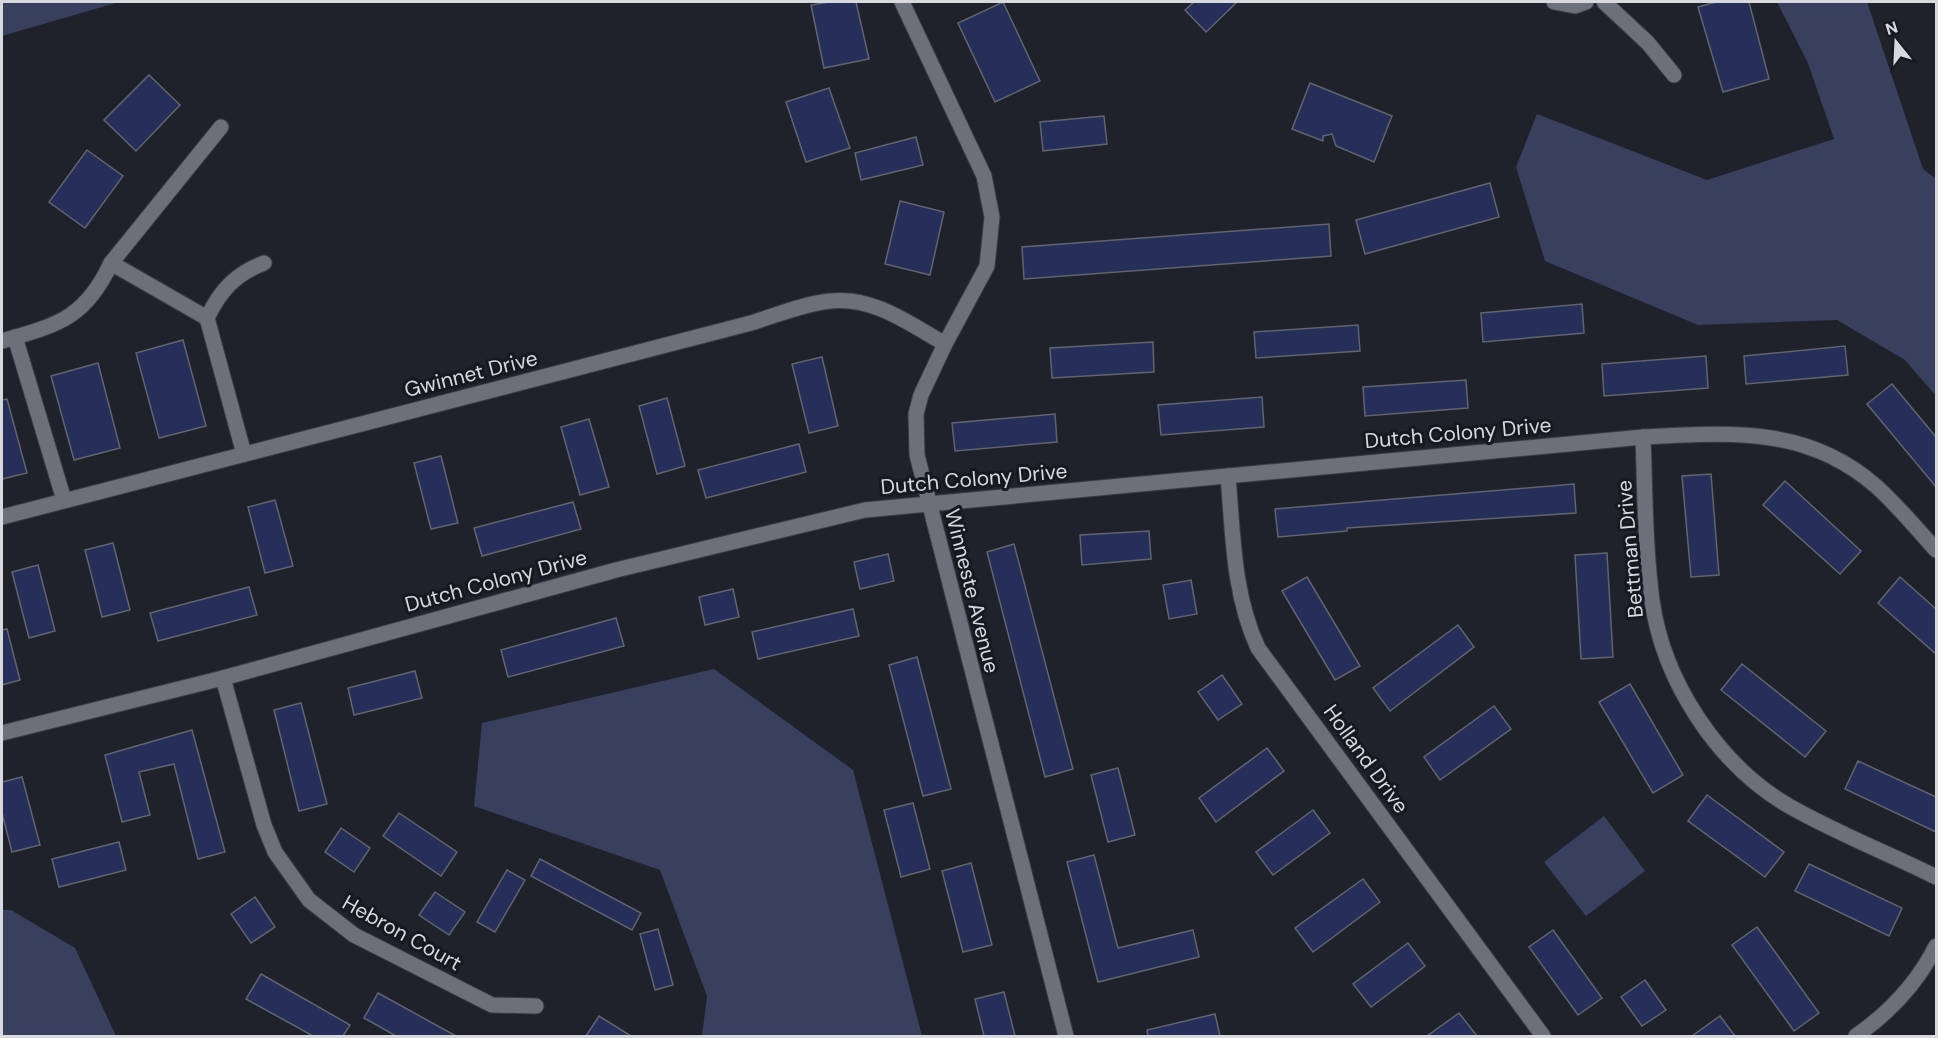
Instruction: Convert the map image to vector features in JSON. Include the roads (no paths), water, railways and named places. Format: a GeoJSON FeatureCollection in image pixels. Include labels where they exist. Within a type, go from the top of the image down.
{"type":"FeatureCollection","features":[{"type":"Feature","properties":{"kind":"street","name":"Winneste Avenue"},"geometry":{"type":"LineString","coordinates":[[902,2],[984,176],[991,206],[992,236],[987,266],[945,344],[921,395],[916,414],[917,455],[1066,1036]]}},
{"type":"Feature","properties":{"kind":"street"},"geometry":{"type":"LineString","coordinates":[[1554,2],[1575,6],[1586,2]]}},
{"type":"Feature","properties":{"kind":"street"},"geometry":{"type":"LineString","coordinates":[[1604,2],[1648,43],[1674,75]]}},
{"type":"Feature","properties":{"kind":"street"},"geometry":{"type":"LineString","coordinates":[[64,500],[8,339],[52,327],[77,311],[97,289],[111,263],[221,128]]}},
{"type":"Feature","properties":{"kind":"street"},"geometry":{"type":"LineString","coordinates":[[111,263],[207,318]]}},
{"type":"Feature","properties":{"kind":"street"},"geometry":{"type":"LineString","coordinates":[[244,454],[207,318],[217,296],[228,283],[249,269],[264,263]]}},
{"type":"Feature","properties":{"kind":"street","name":"Gwinnet Drive"},"geometry":{"type":"LineString","coordinates":[[2,517],[832,301],[850,301],[877,308],[945,344]]}},
{"type":"Feature","properties":{"kind":"street","name":"Dutch Colony Drive"},"geometry":{"type":"LineString","coordinates":[[2,733],[223,678],[627,567],[865,510],[928,504],[1643,437],[1737,433],[1797,442],[1853,468],[1877,487],[1936,550]]}},
{"type":"Feature","properties":{"kind":"street","name":"Bettman Drive"},"geometry":{"type":"LineString","coordinates":[[1643,437],[1652,600],[1671,666],[1704,725],[1728,756],[1788,805],[1936,877]]}},
{"type":"Feature","properties":{"kind":"street","name":"Holland Drive"},"geometry":{"type":"LineString","coordinates":[[1228,476],[1239,595],[1246,622],[1258,648],[1543,1036]]}},
{"type":"Feature","properties":{"kind":"street","name":"Hebron Court"},"geometry":{"type":"LineString","coordinates":[[223,678],[264,825],[275,852],[309,900],[330,919],[354,935],[492,1005],[536,1006]]}},
{"type":"Feature","properties":{"kind":"street"},"geometry":{"type":"LineString","coordinates":[[1856,1036],[1892,1007],[1913,985],[1936,946]]}}]}
